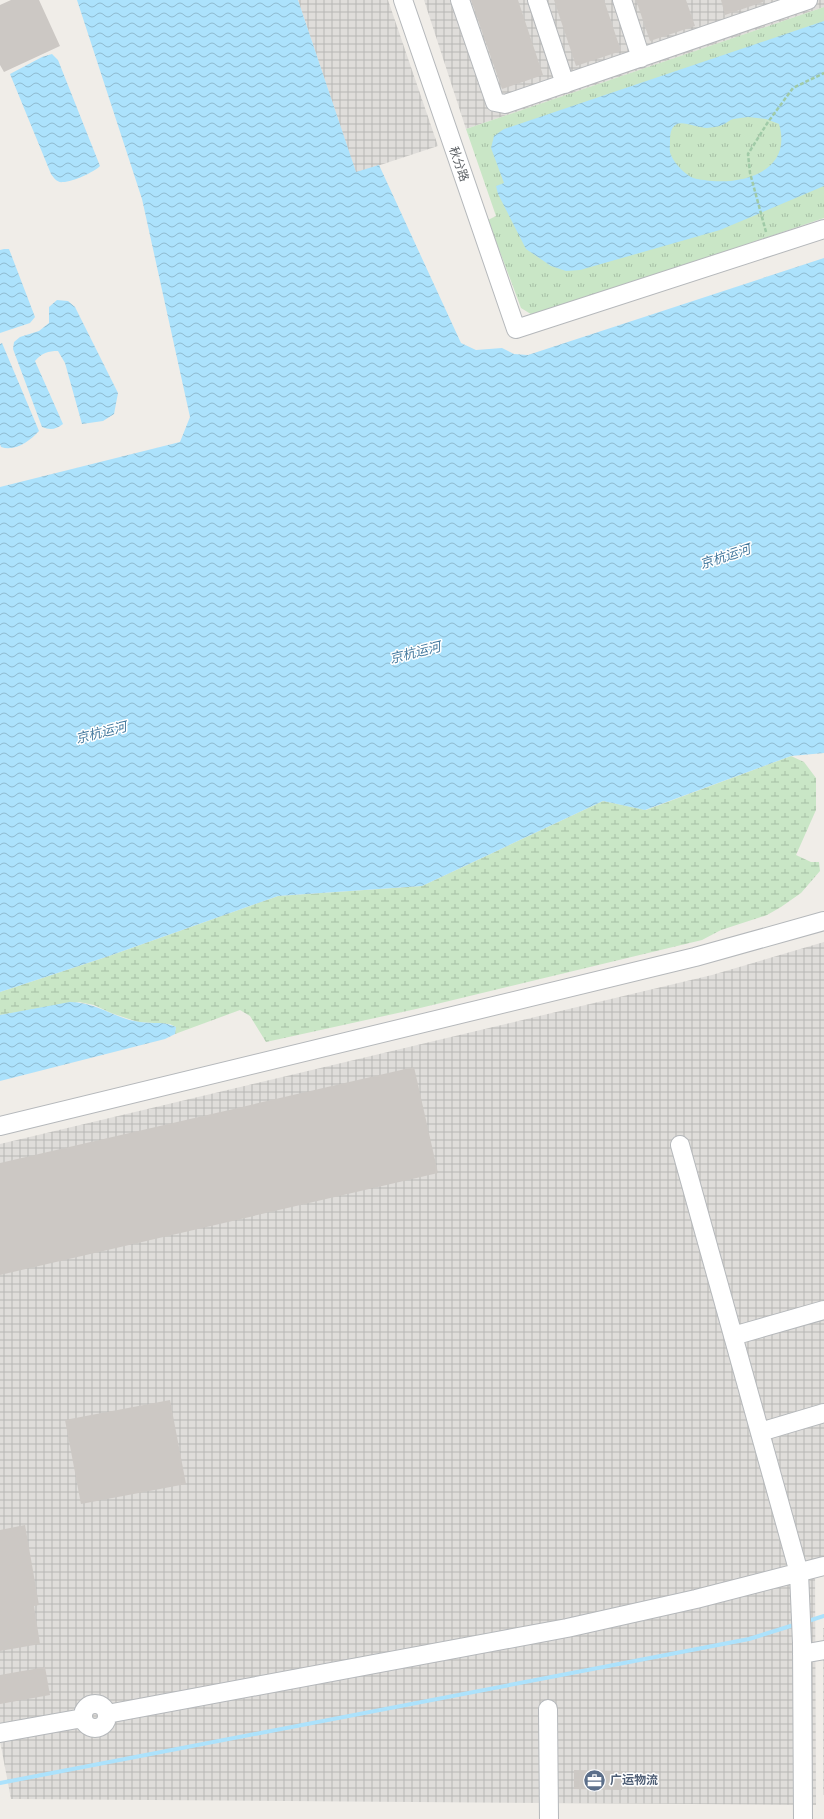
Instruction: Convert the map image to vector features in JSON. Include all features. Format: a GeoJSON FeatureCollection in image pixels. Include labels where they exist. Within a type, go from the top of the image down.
{"type":"FeatureCollection","features":[{"type":"Feature","properties":{"kind":"street","name":"秋分路"},"geometry":{"type":"LineString","coordinates":[[403,0],[516,329],[824,230]]}},
{"type":"Feature","properties":{"kind":"street"},"geometry":{"type":"LineString","coordinates":[[460,0],[495,102],[505,104],[641,58],[798,1]]}},
{"type":"Feature","properties":{"kind":"street"},"geometry":{"type":"LineString","coordinates":[[537,0],[566,84]]}},
{"type":"Feature","properties":{"kind":"street"},"geometry":{"type":"LineString","coordinates":[[622,0],[641,58]]}},
{"type":"Feature","properties":{"kind":"street"},"geometry":{"type":"LineString","coordinates":[[0,1126],[694,957],[824,921]]}},
{"type":"Feature","properties":{"kind":"street"},"geometry":{"type":"LineString","coordinates":[[680,1145],[799,1573],[802,1649],[803,1819]]}},
{"type":"Feature","properties":{"kind":"street"},"geometry":{"type":"LineString","coordinates":[[733,1336],[824,1310]]}},
{"type":"Feature","properties":{"kind":"street"},"geometry":{"type":"LineString","coordinates":[[760,1432],[824,1413]]}},
{"type":"Feature","properties":{"kind":"street"},"geometry":{"type":"LineString","coordinates":[[0,1733],[83,1718],[86,1707],[93,1704],[101,1706],[107,1714],[567,1628],[696,1599],[824,1566]]}},
{"type":"Feature","properties":{"kind":"street"},"geometry":{"type":"LineString","coordinates":[[802,1649],[824,1650]]}},
{"type":"Feature","properties":{"kind":"street"},"geometry":{"type":"LineString","coordinates":[[548,1709],[549,1819]]}},
{"type":"Feature","properties":{"kind":"path"},"geometry":{"type":"LineString","coordinates":[[762,218],[750,173],[748,154],[768,122],[793,88],[824,73]]}},
{"type":"Feature","properties":{"kind":"shaded area"},"geometry":{"type":"Polygon","coordinates":[[[298,0],[388,0],[438,146],[356,173],[298,0]]]}},
{"type":"Feature","properties":{"kind":"shaded area"},"geometry":{"type":"Polygon","coordinates":[[[424,0],[824,0],[824,7],[466,129],[424,0]]]}},
{"type":"Feature","properties":{"kind":"shaded area"},"geometry":{"type":"Polygon","coordinates":[[[824,942],[824,1557],[815,1560],[816,1805],[11,1799],[0,1741],[0,1144],[712,975],[824,942]]]}},
{"type":"Feature","properties":{"kind":"shaded area"},"geometry":{"type":"Polygon","coordinates":[[[824,1628],[824,1795],[823,1795],[824,1628]]]}},
{"type":"Feature","properties":{"kind":"green space"},"geometry":{"type":"Polygon","coordinates":[[[824,7],[824,218],[534,316],[521,308],[488,220],[496,216],[466,129],[824,7]]]}},
{"type":"Feature","properties":{"kind":"green space"},"geometry":{"type":"Polygon","coordinates":[[[791,756],[804,762],[816,778],[816,810],[796,855],[811,862],[819,862],[820,871],[801,893],[781,907],[767,915],[721,930],[702,940],[416,1009],[266,1042],[250,1016],[240,1010],[175,1034],[176,1027],[170,1024],[138,1022],[111,1013],[94,1005],[79,1002],[0,1015],[0,992],[109,956],[278,896],[422,886],[603,801],[646,810],[791,756]]]}},
{"type":"Feature","properties":{"kind":"water","name":"京杭运河"},"geometry":{"type":"Polygon","coordinates":[[[77,0],[298,0],[356,172],[379,165],[461,343],[476,350],[502,348],[514,354],[528,355],[824,258],[824,753],[791,756],[645,810],[603,801],[422,886],[278,896],[109,956],[0,992],[0,487],[180,442],[190,417],[142,199],[77,0]]]}},
{"type":"Feature","properties":{"kind":"water"},"geometry":{"type":"Polygon","coordinates":[[[824,21],[824,186],[720,230],[580,270],[566,271],[551,266],[526,249],[498,194],[496,186],[504,183],[491,148],[494,136],[504,129],[824,21]],[[748,117],[735,119],[720,126],[707,128],[683,123],[677,124],[673,127],[671,132],[670,153],[674,161],[682,170],[696,179],[726,181],[740,180],[753,176],[764,170],[773,162],[779,152],[781,139],[779,124],[766,119],[748,117]]]}},
{"type":"Feature","properties":{"kind":"water"},"geometry":{"type":"Polygon","coordinates":[[[52,54],[58,60],[100,166],[83,176],[67,182],[57,181],[51,174],[10,74],[42,57],[52,54]]]}},
{"type":"Feature","properties":{"kind":"water"},"geometry":{"type":"Polygon","coordinates":[[[9,249],[35,317],[30,323],[0,333],[0,250],[9,249]]]}},
{"type":"Feature","properties":{"kind":"water"},"geometry":{"type":"Polygon","coordinates":[[[57,300],[68,301],[75,307],[118,393],[114,414],[103,421],[82,424],[65,363],[58,351],[54,351],[43,354],[35,361],[63,424],[52,429],[42,427],[13,349],[14,342],[20,337],[39,331],[49,323],[49,307],[57,300]]]}},
{"type":"Feature","properties":{"kind":"water"},"geometry":{"type":"Polygon","coordinates":[[[2,343],[39,431],[27,442],[12,448],[1,447],[0,444],[0,344],[2,343]]]}},
{"type":"Feature","properties":{"kind":"water"},"geometry":{"type":"Polygon","coordinates":[[[70,1002],[89,1005],[122,1018],[145,1023],[163,1023],[172,1025],[176,1027],[175,1034],[165,1039],[0,1081],[0,1015],[70,1002]]]}},
{"type":"Feature","properties":{"kind":"building"},"geometry":{"type":"Polygon","coordinates":[[[11,0],[39,0],[60,46],[4,72],[0,65],[0,5],[11,0]]]}},
{"type":"Feature","properties":{"kind":"building"},"geometry":{"type":"Polygon","coordinates":[[[471,0],[518,0],[543,75],[502,89],[471,0]]]}},
{"type":"Feature","properties":{"kind":"building"},"geometry":{"type":"Polygon","coordinates":[[[554,0],[604,0],[621,51],[576,66],[554,0]]]}},
{"type":"Feature","properties":{"kind":"building"},"geometry":{"type":"Polygon","coordinates":[[[636,0],[686,0],[695,26],[650,41],[636,0]]]}},
{"type":"Feature","properties":{"kind":"building"},"geometry":{"type":"Polygon","coordinates":[[[721,0],[763,0],[763,2],[725,15],[721,0]]]}},
{"type":"Feature","properties":{"kind":"building"},"geometry":{"type":"Polygon","coordinates":[[[414,1067],[438,1173],[0,1275],[0,1163],[414,1067]]]}},
{"type":"Feature","properties":{"kind":"building"},"geometry":{"type":"Polygon","coordinates":[[[170,1400],[186,1484],[81,1504],[65,1420],[170,1400]]]}},
{"type":"Feature","properties":{"kind":"building"},"geometry":{"type":"Polygon","coordinates":[[[25,1525],[39,1605],[34,1606],[40,1644],[0,1651],[0,1530],[25,1525]]]}},
{"type":"Feature","properties":{"kind":"building"},"geometry":{"type":"Polygon","coordinates":[[[45,1667],[50,1695],[0,1704],[0,1675],[45,1667]]]}},
{"type":"Feature","properties":{"kind":"building"},"geometry":{"type":"Polygon","coordinates":[[[574,1770],[623,1771],[622,1790],[574,1789],[574,1770]]]}},
{"type":"Feature","properties":{"kind":"waterway"},"geometry":{"type":"LineString","coordinates":[[805,1622],[824,1616]]}},
{"type":"Feature","properties":{"kind":"waterway"},"geometry":{"type":"LineString","coordinates":[[0,1783],[749,1639],[797,1624]]}},
{"type":"Feature","properties":{"kind":"place","name":"广运物流"},"geometry":{"type":"Point","coordinates":[595,1780]}}]}
